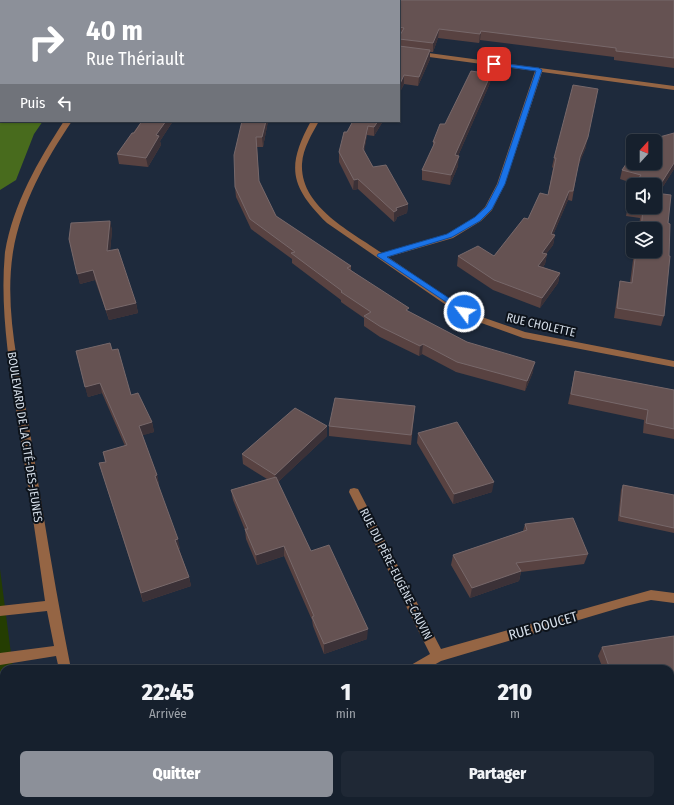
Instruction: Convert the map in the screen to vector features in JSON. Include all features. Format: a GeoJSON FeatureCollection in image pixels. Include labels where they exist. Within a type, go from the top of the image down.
{"type":"FeatureCollection","features":[{"type":"Feature","properties":{"kind":"street"},"geometry":{"type":"LineString","coordinates":[[400,51],[674,88]]}},
{"type":"Feature","properties":{"kind":"street"},"geometry":{"type":"LineString","coordinates":[[381,256],[450,236],[478,219],[489,208],[501,184],[539,70]]}},
{"type":"Feature","properties":{"kind":"street","name":"BOULEVARD DE LA CITÉ-DES-JEUNES"},"geometry":{"type":"LineString","coordinates":[[64,665],[52,605],[9,334],[7,274],[9,252],[20,210],[40,166],[67,122]]}},
{"type":"Feature","properties":{"kind":"street","name":"RUE CHOLETTE"},"geometry":{"type":"LineString","coordinates":[[314,122],[302,147],[298,173],[306,196],[314,207],[330,221],[452,305],[476,318],[523,335],[674,364]]}},
{"type":"Feature","properties":{"kind":"street","name":"RUE DU PÈRE-EUGÈNE-CAUVIN"},"geometry":{"type":"LineString","coordinates":[[354,492],[438,656]]}},
{"type":"Feature","properties":{"kind":"street","name":"RUE DOUCET"},"geometry":{"type":"LineString","coordinates":[[422,665],[438,656],[626,601],[651,595],[674,598]]}},
{"type":"Feature","properties":{"kind":"street"},"geometry":{"type":"LineString","coordinates":[[0,611],[52,605]]}},
{"type":"Feature","properties":{"kind":"street"},"geometry":{"type":"LineString","coordinates":[[0,659],[62,650]]}},
{"type":"Feature","properties":{"kind":"green space"},"geometry":{"type":"Polygon","coordinates":[[[0,122],[42,122],[34,134],[16,180],[0,190],[0,122]]]}},
{"type":"Feature","properties":{"kind":"green space"},"geometry":{"type":"Polygon","coordinates":[[[0,569],[12,665],[0,665],[0,569]]]}},
{"type":"Feature","properties":{"kind":"building"},"geometry":{"type":"Polygon","coordinates":[[[400,0],[674,0],[674,58],[616,51],[616,48],[481,31],[480,34],[439,29],[433,43],[400,39],[400,35],[404,28],[400,27],[400,0]]]}},
{"type":"Feature","properties":{"kind":"building"},"geometry":{"type":"Polygon","coordinates":[[[400,46],[430,50],[419,77],[404,75],[400,84],[400,46]]]}},
{"type":"Feature","properties":{"kind":"building"},"geometry":{"type":"Polygon","coordinates":[[[471,71],[491,74],[455,155],[459,156],[451,175],[422,170],[435,142],[433,142],[440,124],[445,124],[471,71]]]}},
{"type":"Feature","properties":{"kind":"building"},"geometry":{"type":"Polygon","coordinates":[[[573,85],[598,89],[588,137],[580,157],[573,191],[569,191],[551,234],[555,235],[542,253],[547,254],[538,266],[560,273],[542,298],[494,280],[458,256],[478,246],[494,256],[524,218],[528,219],[540,193],[548,195],[556,158],[554,158],[573,85]]]}},
{"type":"Feature","properties":{"kind":"building"},"geometry":{"type":"Polygon","coordinates":[[[141,122],[165,122],[156,135],[159,136],[146,158],[117,154],[132,133],[134,133],[141,122]]]}},
{"type":"Feature","properties":{"kind":"building"},"geometry":{"type":"Polygon","coordinates":[[[242,122],[266,122],[262,137],[256,137],[259,181],[276,216],[351,266],[347,268],[409,308],[406,310],[467,342],[535,362],[527,381],[457,362],[423,344],[420,346],[381,327],[364,316],[371,312],[341,292],[342,291],[291,253],[295,252],[250,219],[235,187],[234,155],[242,122]]]}},
{"type":"Feature","properties":{"kind":"building"},"geometry":{"type":"Polygon","coordinates":[[[352,122],[377,122],[374,127],[368,126],[363,149],[373,167],[386,165],[408,204],[396,208],[397,210],[394,212],[358,179],[354,180],[339,152],[344,132],[347,132],[352,122]]]}},
{"type":"Feature","properties":{"kind":"building"},"geometry":{"type":"Polygon","coordinates":[[[674,133],[674,163],[662,182],[662,178],[639,178],[641,175],[622,170],[626,164],[626,170],[662,170],[662,136],[674,133]]]}},
{"type":"Feature","properties":{"kind":"building"},"geometry":{"type":"Polygon","coordinates":[[[662,194],[671,195],[668,223],[670,224],[670,256],[664,316],[617,308],[620,281],[632,283],[635,258],[662,258],[662,222],[642,222],[642,214],[662,214],[662,194]]]}},
{"type":"Feature","properties":{"kind":"building"},"geometry":{"type":"Polygon","coordinates":[[[110,221],[107,251],[118,249],[136,303],[106,310],[93,270],[77,274],[69,239],[71,223],[110,221]]]}},
{"type":"Feature","properties":{"kind":"building"},"geometry":{"type":"Polygon","coordinates":[[[110,343],[112,350],[118,349],[131,395],[138,393],[152,422],[139,426],[157,475],[155,476],[178,539],[175,540],[189,577],[141,593],[99,463],[106,462],[103,452],[127,445],[100,383],[85,387],[76,351],[110,343]]]}},
{"type":"Feature","properties":{"kind":"building"},"geometry":{"type":"Polygon","coordinates":[[[575,371],[674,390],[674,429],[646,423],[648,410],[571,394],[575,371]]]}},
{"type":"Feature","properties":{"kind":"building"},"geometry":{"type":"Polygon","coordinates":[[[335,398],[415,406],[411,435],[329,426],[335,398]]]}},
{"type":"Feature","properties":{"kind":"building"},"geometry":{"type":"Polygon","coordinates":[[[295,408],[327,426],[275,475],[242,454],[295,408]]]}},
{"type":"Feature","properties":{"kind":"building"},"geometry":{"type":"Polygon","coordinates":[[[457,422],[494,482],[454,494],[418,433],[457,422]]]}},
{"type":"Feature","properties":{"kind":"building"},"geometry":{"type":"Polygon","coordinates":[[[276,477],[311,551],[329,545],[368,629],[324,644],[312,617],[314,616],[284,546],[256,555],[245,529],[248,529],[231,490],[276,477]]]}},
{"type":"Feature","properties":{"kind":"building"},"geometry":{"type":"Polygon","coordinates":[[[623,485],[674,495],[674,528],[620,516],[623,485]]]}},
{"type":"Feature","properties":{"kind":"building"},"geometry":{"type":"Polygon","coordinates":[[[573,518],[588,554],[516,563],[521,571],[472,588],[453,555],[527,530],[525,524],[573,518]]]}},
{"type":"Feature","properties":{"kind":"building"},"geometry":{"type":"Polygon","coordinates":[[[674,636],[674,665],[609,665],[602,647],[674,636]]]}},
{"type":"Feature","properties":{"kind":"route"},"geometry":{"type":"LineString","coordinates":[[464,312],[381,256],[450,236],[478,219],[489,208],[501,184],[539,70],[494,64]]}}]}
